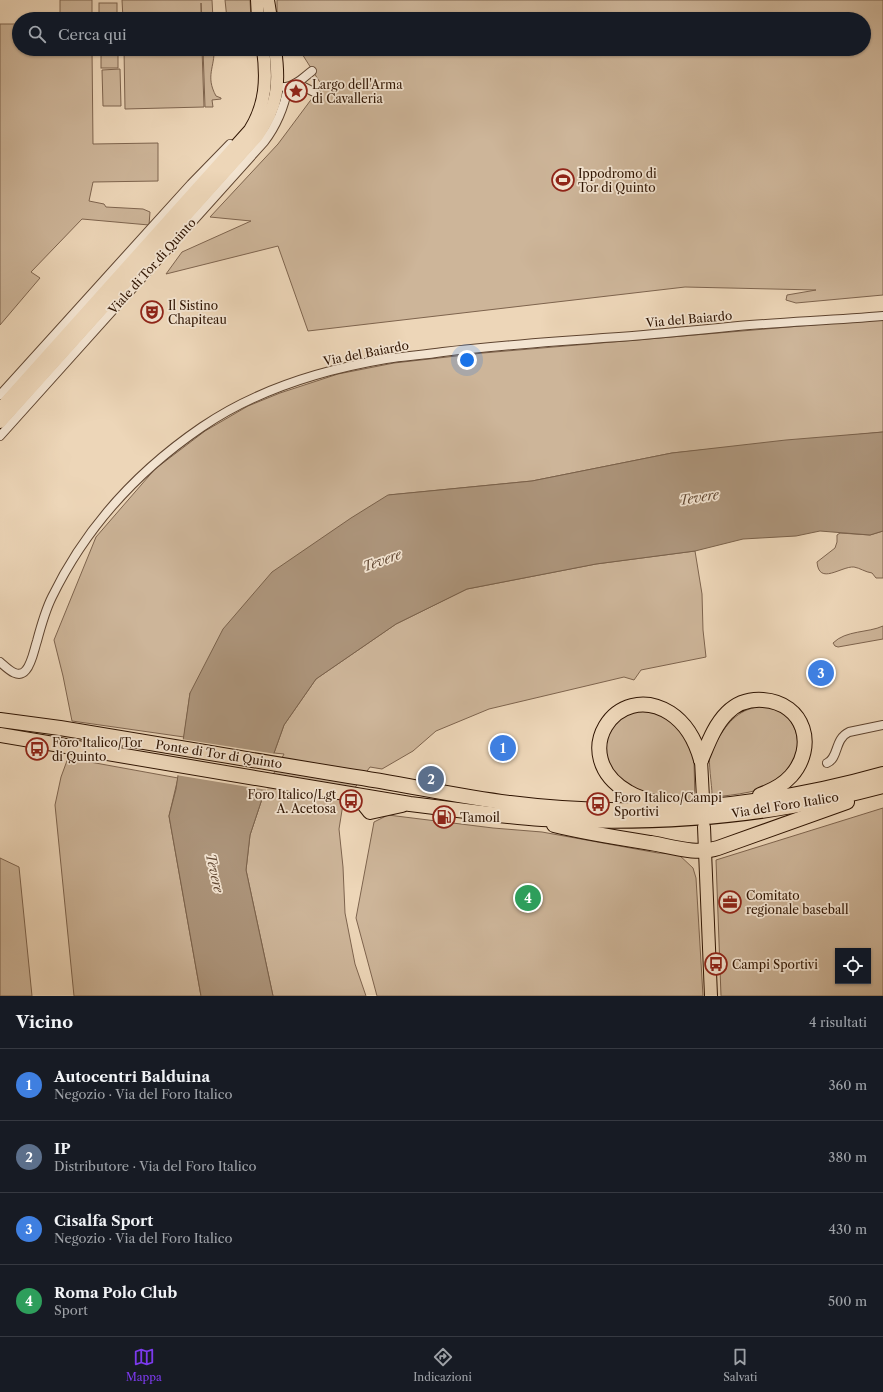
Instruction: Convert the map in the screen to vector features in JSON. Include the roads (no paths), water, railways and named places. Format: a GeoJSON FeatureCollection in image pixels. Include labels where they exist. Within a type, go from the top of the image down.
{"type":"FeatureCollection","features":[{"type":"Feature","properties":{"kind":"highway"},"geometry":{"type":"LineString","coordinates":[[701,760],[718,723],[732,708],[742,702],[769,700],[788,708],[797,717],[804,730],[805,744],[803,757],[795,771],[776,788],[736,804]]}},
{"type":"Feature","properties":{"kind":"highway"},"geometry":{"type":"LineString","coordinates":[[698,803],[667,805],[644,800],[623,789],[614,782],[603,767],[600,755],[600,740],[608,722],[619,712],[634,706],[652,705],[666,710],[681,722],[697,746],[701,760]]}},
{"type":"Feature","properties":{"kind":"highway"},"geometry":{"type":"LineString","coordinates":[[0,716],[25,723]]}},
{"type":"Feature","properties":{"kind":"highway"},"geometry":{"type":"LineString","coordinates":[[0,720],[25,723]]}},
{"type":"Feature","properties":{"kind":"highway","name":"Ponte di Tor di Quinto"},"geometry":{"type":"LineString","coordinates":[[25,723],[355,777]]}},
{"type":"Feature","properties":{"kind":"highway","name":"Ponte di Tor di Quinto"},"geometry":{"type":"LineString","coordinates":[[0,736],[57,744],[352,794]]}},
{"type":"Feature","properties":{"kind":"highway","name":"Via del Foro Italico"},"geometry":{"type":"LineString","coordinates":[[355,777],[511,803],[616,810],[698,803],[736,804],[828,788],[883,774]]}},
{"type":"Feature","properties":{"kind":"highway"},"geometry":{"type":"LineString","coordinates":[[517,816],[577,831],[706,851],[827,810],[883,787]]}},
{"type":"Feature","properties":{"kind":"highway","name":"Via del Foro Italico"},"geometry":{"type":"LineString","coordinates":[[352,794],[465,812],[560,820],[616,821],[710,817],[767,810],[802,805],[883,787]]}},
{"type":"Feature","properties":{"kind":"main road"},"geometry":{"type":"LineString","coordinates":[[257,0],[258,12]]}},
{"type":"Feature","properties":{"kind":"main road"},"geometry":{"type":"LineString","coordinates":[[268,0],[270,12]]}},
{"type":"Feature","properties":{"kind":"main road","name":"Viale di Tor di Quinto"},"geometry":{"type":"LineString","coordinates":[[0,409],[80,313],[241,142],[250,130],[257,119],[263,102],[265,84],[264,56]]}},
{"type":"Feature","properties":{"kind":"main road","name":"Viale di Tor di Quinto"},"geometry":{"type":"LineString","coordinates":[[0,422],[175,235],[257,136],[272,110],[283,86],[278,72],[276,56]]}},
{"type":"Feature","properties":{"kind":"main road"},"geometry":{"type":"LineString","coordinates":[[698,803],[701,760]]}},
{"type":"Feature","properties":{"kind":"main road"},"geometry":{"type":"LineString","coordinates":[[704,826],[711,996]]}},
{"type":"Feature","properties":{"kind":"street"},"geometry":{"type":"LineString","coordinates":[[265,84],[283,86],[296,83],[312,71]]}},
{"type":"Feature","properties":{"kind":"street"},"geometry":{"type":"LineString","coordinates":[[296,83],[316,93]]}},
{"type":"Feature","properties":{"kind":"street","name":"Viale di Tor di Quinto"},"geometry":{"type":"LineString","coordinates":[[0,436],[111,305]]}},
{"type":"Feature","properties":{"kind":"street","name":"Viale di Tor di Quinto"},"geometry":{"type":"LineString","coordinates":[[0,395],[80,313]]}},
{"type":"Feature","properties":{"kind":"street","name":"Via del Baiardo"},"geometry":{"type":"LineString","coordinates":[[0,662],[15,673],[22,673],[26,671],[49,602],[70,563],[110,508],[126,490],[163,457],[202,427],[223,413],[268,392],[317,375],[388,359],[481,348],[883,316]]}},
{"type":"Feature","properties":{"kind":"street"},"geometry":{"type":"LineString","coordinates":[[827,763],[832,759],[839,741],[844,734],[883,725]]}},
{"type":"Feature","properties":{"kind":"street"},"geometry":{"type":"LineString","coordinates":[[413,804],[421,788]]}},
{"type":"Feature","properties":{"kind":"water","name":"Tevere"},"geometry":{"type":"Polygon","coordinates":[[[883,432],[883,531],[870,535],[820,531],[796,536],[743,539],[695,551],[596,564],[467,589],[396,624],[316,679],[284,725],[274,753],[265,790],[250,835],[246,870],[273,996],[201,996],[169,816],[176,789],[190,693],[223,629],[272,572],[351,518],[388,495],[532,481],[672,453],[786,440],[883,432]]]}},
{"type":"Feature","properties":{"kind":"place","name":"Largo dell'Arma di Cavalleria"},"geometry":{"type":"Point","coordinates":[296,91]}},
{"type":"Feature","properties":{"kind":"place","name":"Ippodromo di Tor di Quinto"},"geometry":{"type":"Point","coordinates":[563,180]}},
{"type":"Feature","properties":{"kind":"place","name":"Il Sistino Chapiteau"},"geometry":{"type":"Point","coordinates":[152,312]}},
{"type":"Feature","properties":{"kind":"place","name":"Cisalfa Sport"},"geometry":{"type":"Point","coordinates":[821,673]}},
{"type":"Feature","properties":{"kind":"place","name":"Autocentri Balduina"},"geometry":{"type":"Point","coordinates":[503,748]}},
{"type":"Feature","properties":{"kind":"place","name":"Foro Italico/Tor di Quinto"},"geometry":{"type":"Point","coordinates":[37,749]}},
{"type":"Feature","properties":{"kind":"place","name":"IP"},"geometry":{"type":"Point","coordinates":[431,779]}},
{"type":"Feature","properties":{"kind":"place","name":"Foro Italico/Lgt A. Acetosa"},"geometry":{"type":"Point","coordinates":[351,801]}},
{"type":"Feature","properties":{"kind":"place","name":"Foro Italico/Campi Sportivi"},"geometry":{"type":"Point","coordinates":[598,804]}},
{"type":"Feature","properties":{"kind":"place","name":"Tamoil"},"geometry":{"type":"Point","coordinates":[444,817]}},
{"type":"Feature","properties":{"kind":"place","name":"Roma Polo Club"},"geometry":{"type":"Point","coordinates":[528,898]}},
{"type":"Feature","properties":{"kind":"place","name":"Comitato regionale baseball"},"geometry":{"type":"Point","coordinates":[730,902]}},
{"type":"Feature","properties":{"kind":"place","name":"Campi Sportivi"},"geometry":{"type":"Point","coordinates":[716,964]}}]}
